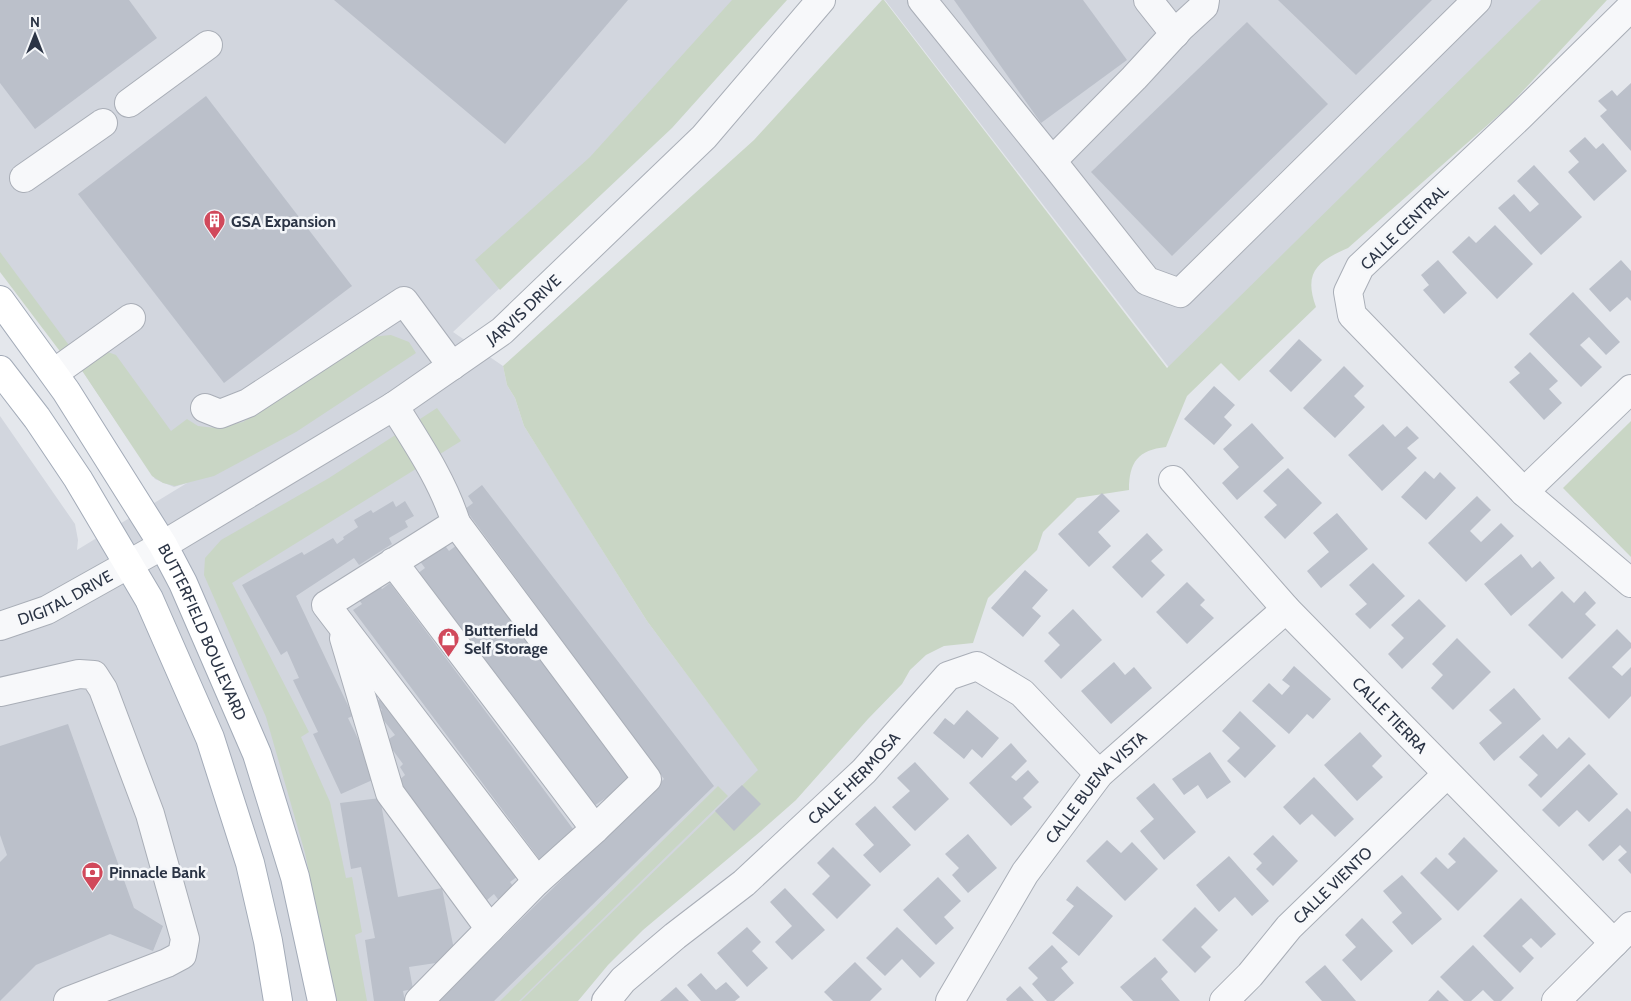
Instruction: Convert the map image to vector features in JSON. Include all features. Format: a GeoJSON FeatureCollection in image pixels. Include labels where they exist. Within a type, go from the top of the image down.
{"type":"FeatureCollection","features":[{"type":"Feature","properties":{"kind":"main road","name":"BUTTERFIELD BOULEVARD"},"geometry":{"type":"LineString","coordinates":[[0,300],[54,373],[163,545],[183,583],[257,754],[295,877],[322,1001]]}},
{"type":"Feature","properties":{"kind":"main road"},"geometry":{"type":"LineString","coordinates":[[0,370],[37,418],[78,479],[149,599],[210,738],[250,863],[268,940],[278,1001]]}},
{"type":"Feature","properties":{"kind":"street","name":"JARVIS DRIVE"},"geometry":{"type":"LineString","coordinates":[[163,545],[394,406],[502,331],[704,137],[821,0]]}},
{"type":"Feature","properties":{"kind":"street"},"geometry":{"type":"LineString","coordinates":[[922,0],[1147,281],[1180,293],[1477,0]]}},
{"type":"Feature","properties":{"kind":"street"},"geometry":{"type":"LineString","coordinates":[[1148,0],[1175,34]]}},
{"type":"Feature","properties":{"kind":"street"},"geometry":{"type":"LineString","coordinates":[[1052,160],[1204,6],[1205,0]]}},
{"type":"Feature","properties":{"kind":"street","name":"CALLE CENTRAL"},"geometry":{"type":"LineString","coordinates":[[1631,7],[1519,117],[1360,267],[1348,292],[1352,315],[1524,492],[1631,583]]}},
{"type":"Feature","properties":{"kind":"street"},"geometry":{"type":"LineString","coordinates":[[129,103],[208,45]]}},
{"type":"Feature","properties":{"kind":"street"},"geometry":{"type":"LineString","coordinates":[[24,178],[103,123]]}},
{"type":"Feature","properties":{"kind":"street"},"geometry":{"type":"LineString","coordinates":[[205,408],[220,414],[248,403],[404,302],[452,366]]}},
{"type":"Feature","properties":{"kind":"street"},"geometry":{"type":"LineString","coordinates":[[54,373],[131,318]]}},
{"type":"Feature","properties":{"kind":"street"},"geometry":{"type":"LineString","coordinates":[[1524,492],[1631,388]]}},
{"type":"Feature","properties":{"kind":"street"},"geometry":{"type":"LineString","coordinates":[[394,406],[413,435],[449,501],[456,523],[647,779],[538,881],[419,1001]]}},
{"type":"Feature","properties":{"kind":"street","name":"CALLE TIERRA"},"geometry":{"type":"LineString","coordinates":[[1173,480],[1286,609],[1447,774],[1623,934]]}},
{"type":"Feature","properties":{"kind":"street"},"geometry":{"type":"LineString","coordinates":[[456,523],[326,605],[538,881]]}},
{"type":"Feature","properties":{"kind":"street","name":"DIGITAL DRIVE"},"geometry":{"type":"LineString","coordinates":[[0,626],[47,610],[163,545]]}},
{"type":"Feature","properties":{"kind":"street"},"geometry":{"type":"LineString","coordinates":[[393,562],[595,829]]}},
{"type":"Feature","properties":{"kind":"street","name":"CALLE BUENA VISTA"},"geometry":{"type":"LineString","coordinates":[[950,1001],[1024,873],[1099,774],[1286,609]]}},
{"type":"Feature","properties":{"kind":"street"},"geometry":{"type":"LineString","coordinates":[[340,623],[390,793],[490,929]]}},
{"type":"Feature","properties":{"kind":"street","name":"CALLE HERMOSA"},"geometry":{"type":"LineString","coordinates":[[606,1001],[623,980],[675,936],[744,883],[864,771],[948,676],[977,666],[1022,692],[1099,774]]}},
{"type":"Feature","properties":{"kind":"street"},"geometry":{"type":"LineString","coordinates":[[0,692],[80,674],[94,675],[104,689],[150,814],[185,939],[182,955],[167,963],[68,1001]]}},
{"type":"Feature","properties":{"kind":"street","name":"CALLE VIENTO"},"geometry":{"type":"LineString","coordinates":[[1224,1001],[1250,975],[1289,927],[1447,774]]}},
{"type":"Feature","properties":{"kind":"street"},"geometry":{"type":"LineString","coordinates":[[1556,1001],[1623,934]]}},
{"type":"Feature","properties":{"kind":"shaded area"},"geometry":{"type":"Polygon","coordinates":[[[0,0],[778,0],[654,143],[453,332],[503,366],[507,385],[515,398],[524,426],[647,621],[769,784],[549,1001],[0,1001],[0,416],[75,524],[78,540],[77,550],[187,483],[174,487],[155,479],[83,372],[0,256],[0,0]]]}},
{"type":"Feature","properties":{"kind":"shaded area"},"geometry":{"type":"Polygon","coordinates":[[[885,0],[1552,0],[1177,378],[885,0]]]}},
{"type":"Feature","properties":{"kind":"green space"},"geometry":{"type":"Polygon","coordinates":[[[732,0],[787,0],[672,128],[500,290],[475,260],[590,157],[732,0]]]}},
{"type":"Feature","properties":{"kind":"green space"},"geometry":{"type":"Polygon","coordinates":[[[884,0],[1167,368],[1541,0],[1607,0],[1508,107],[1348,248],[1321,263],[1316,269],[1311,285],[1316,307],[1239,381],[1221,363],[1187,396],[1166,447],[1148,451],[1137,459],[1133,465],[1129,480],[1129,490],[1077,498],[1043,532],[1037,550],[988,598],[973,643],[944,646],[926,655],[910,670],[902,684],[796,800],[643,930],[608,965],[578,1001],[521,1001],[758,770],[647,621],[559,482],[524,426],[515,398],[507,385],[503,366],[754,140],[884,0]]]}},
{"type":"Feature","properties":{"kind":"green space"},"geometry":{"type":"Polygon","coordinates":[[[0,252],[71,348],[62,354],[0,272],[0,252]]]}},
{"type":"Feature","properties":{"kind":"green space"},"geometry":{"type":"Polygon","coordinates":[[[391,335],[409,342],[416,353],[296,432],[214,476],[175,486],[163,483],[152,476],[79,366],[105,351],[116,355],[171,431],[187,419],[198,426],[216,428],[243,422],[370,337],[391,335]]]}},
{"type":"Feature","properties":{"kind":"green space"},"geometry":{"type":"Polygon","coordinates":[[[437,408],[461,441],[232,583],[309,732],[301,737],[330,802],[346,878],[352,877],[362,932],[355,935],[367,1001],[335,1001],[305,853],[266,717],[204,575],[205,558],[221,540],[329,478],[437,408]]]}},
{"type":"Feature","properties":{"kind":"green space"},"geometry":{"type":"Polygon","coordinates":[[[1631,421],[1631,557],[1563,488],[1631,421]]]}},
{"type":"Feature","properties":{"kind":"green space"},"geometry":{"type":"Polygon","coordinates":[[[718,786],[728,796],[519,1001],[500,1001],[718,786]]]}},
{"type":"Feature","properties":{"kind":"building"},"geometry":{"type":"Polygon","coordinates":[[[0,0],[129,0],[157,38],[35,129],[0,83],[0,0]]]}},
{"type":"Feature","properties":{"kind":"building"},"geometry":{"type":"Polygon","coordinates":[[[334,0],[628,0],[505,144],[334,0]]]}},
{"type":"Feature","properties":{"kind":"building"},"geometry":{"type":"Polygon","coordinates":[[[954,0],[1083,0],[1127,60],[1041,123],[954,0]]]}},
{"type":"Feature","properties":{"kind":"building"},"geometry":{"type":"Polygon","coordinates":[[[1278,0],[1432,0],[1356,75],[1278,0]]]}},
{"type":"Feature","properties":{"kind":"building"},"geometry":{"type":"Polygon","coordinates":[[[1247,22],[1328,104],[1172,256],[1091,172],[1247,22]]]}},
{"type":"Feature","properties":{"kind":"building"},"geometry":{"type":"Polygon","coordinates":[[[1631,83],[1631,151],[1600,116],[1607,110],[1598,101],[1612,90],[1617,96],[1631,83]]]}},
{"type":"Feature","properties":{"kind":"building","name":"GSA Expansion"},"geometry":{"type":"Polygon","coordinates":[[[206,96],[352,286],[224,383],[78,194],[206,96]]]}},
{"type":"Feature","properties":{"kind":"building"},"geometry":{"type":"Polygon","coordinates":[[[1585,137],[1596,149],[1603,143],[1627,171],[1594,201],[1568,172],[1579,162],[1569,151],[1585,137]]]}},
{"type":"Feature","properties":{"kind":"building"},"geometry":{"type":"Polygon","coordinates":[[[1534,165],[1582,217],[1541,255],[1498,208],[1514,194],[1530,212],[1539,204],[1517,181],[1534,165]]]}},
{"type":"Feature","properties":{"kind":"building"},"geometry":{"type":"Polygon","coordinates":[[[1495,225],[1533,264],[1497,299],[1452,252],[1469,236],[1476,243],[1495,225]]]}},
{"type":"Feature","properties":{"kind":"building"},"geometry":{"type":"Polygon","coordinates":[[[1438,260],[1467,293],[1444,314],[1423,290],[1429,285],[1421,275],[1438,260]]]}},
{"type":"Feature","properties":{"kind":"building"},"geometry":{"type":"Polygon","coordinates":[[[1621,260],[1631,271],[1631,301],[1627,297],[1610,312],[1589,289],[1621,260]]]}},
{"type":"Feature","properties":{"kind":"building"},"geometry":{"type":"Polygon","coordinates":[[[1573,292],[1620,342],[1606,355],[1589,337],[1580,345],[1602,367],[1581,387],[1529,334],[1573,292]]]}},
{"type":"Feature","properties":{"kind":"building"},"geometry":{"type":"Polygon","coordinates":[[[1299,339],[1322,360],[1291,392],[1269,371],[1299,339]]]}},
{"type":"Feature","properties":{"kind":"building"},"geometry":{"type":"Polygon","coordinates":[[[1530,352],[1558,381],[1549,389],[1562,403],[1544,420],[1509,382],[1520,373],[1514,367],[1530,352]]]}},
{"type":"Feature","properties":{"kind":"building"},"geometry":{"type":"Polygon","coordinates":[[[1344,366],[1364,386],[1354,396],[1365,407],[1335,438],[1303,408],[1344,366]]]}},
{"type":"Feature","properties":{"kind":"building"},"geometry":{"type":"Polygon","coordinates":[[[1214,386],[1235,405],[1224,417],[1232,425],[1214,445],[1184,419],[1214,386]]]}},
{"type":"Feature","properties":{"kind":"building"},"geometry":{"type":"Polygon","coordinates":[[[1252,423],[1284,458],[1237,500],[1222,483],[1239,467],[1223,449],[1252,423]]]}},
{"type":"Feature","properties":{"kind":"building"},"geometry":{"type":"Polygon","coordinates":[[[1383,424],[1395,437],[1407,426],[1419,438],[1407,448],[1417,458],[1382,491],[1348,455],[1383,424]]]}},
{"type":"Feature","properties":{"kind":"building"},"geometry":{"type":"Polygon","coordinates":[[[1288,468],[1322,503],[1285,539],[1264,517],[1277,505],[1263,491],[1288,468]]]}},
{"type":"Feature","properties":{"kind":"building"},"geometry":{"type":"Polygon","coordinates":[[[1425,471],[1434,479],[1440,472],[1456,488],[1426,520],[1401,497],[1425,471]]]}},
{"type":"Feature","properties":{"kind":"building"},"geometry":{"type":"Polygon","coordinates":[[[482,485],[714,786],[494,1001],[438,1001],[664,779],[465,509],[473,503],[468,496],[482,485]]]}},
{"type":"Feature","properties":{"kind":"building"},"geometry":{"type":"Polygon","coordinates":[[[1102,493],[1120,511],[1098,532],[1111,546],[1089,567],[1058,534],[1102,493]]]}},
{"type":"Feature","properties":{"kind":"building"},"geometry":{"type":"Polygon","coordinates":[[[1477,496],[1491,510],[1470,531],[1481,542],[1501,523],[1514,536],[1466,582],[1428,543],[1477,496]]]}},
{"type":"Feature","properties":{"kind":"building"},"geometry":{"type":"Polygon","coordinates":[[[393,501],[396,507],[405,501],[414,516],[405,521],[408,527],[389,538],[392,544],[359,565],[354,558],[296,596],[353,716],[348,718],[377,778],[341,794],[313,734],[318,732],[293,680],[299,678],[287,651],[281,655],[242,585],[302,552],[304,555],[333,538],[337,544],[344,539],[343,537],[358,527],[354,520],[371,510],[373,513],[393,501]]]}},
{"type":"Feature","properties":{"kind":"building"},"geometry":{"type":"Polygon","coordinates":[[[1337,513],[1368,549],[1321,588],[1307,571],[1329,552],[1313,533],[1337,513]]]}},
{"type":"Feature","properties":{"kind":"building"},"geometry":{"type":"Polygon","coordinates":[[[1147,533],[1163,550],[1151,561],[1165,575],[1142,598],[1112,567],[1147,533]]]}},
{"type":"Feature","properties":{"kind":"building"},"geometry":{"type":"Polygon","coordinates":[[[443,543],[449,551],[457,545],[632,780],[591,808],[417,574],[425,568],[419,560],[443,543]]]}},
{"type":"Feature","properties":{"kind":"building"},"geometry":{"type":"Polygon","coordinates":[[[1521,554],[1532,568],[1540,561],[1555,578],[1511,616],[1484,584],[1521,554]]]}},
{"type":"Feature","properties":{"kind":"building"},"geometry":{"type":"Polygon","coordinates":[[[1373,563],[1405,596],[1370,629],[1355,614],[1367,604],[1349,585],[1373,563]]]}},
{"type":"Feature","properties":{"kind":"building"},"geometry":{"type":"Polygon","coordinates":[[[1025,570],[1048,590],[1032,608],[1041,616],[1023,637],[991,608],[1025,570]]]}},
{"type":"Feature","properties":{"kind":"building"},"geometry":{"type":"Polygon","coordinates":[[[377,582],[382,589],[390,583],[576,833],[540,860],[353,610],[362,604],[357,597],[377,582]]]}},
{"type":"Feature","properties":{"kind":"building"},"geometry":{"type":"Polygon","coordinates":[[[1187,582],[1205,600],[1200,605],[1214,618],[1187,644],[1156,612],[1187,582]]]}},
{"type":"Feature","properties":{"kind":"building"},"geometry":{"type":"Polygon","coordinates":[[[1562,591],[1574,603],[1585,591],[1596,603],[1585,614],[1596,625],[1562,659],[1528,625],[1562,591]]]}},
{"type":"Feature","properties":{"kind":"building"},"geometry":{"type":"Polygon","coordinates":[[[1419,599],[1446,626],[1402,669],[1388,654],[1404,638],[1391,625],[1419,599]]]}},
{"type":"Feature","properties":{"kind":"building"},"geometry":{"type":"Polygon","coordinates":[[[1073,609],[1102,640],[1061,679],[1044,661],[1060,645],[1048,633],[1073,609]]]}},
{"type":"Feature","properties":{"kind":"building"},"geometry":{"type":"Polygon","coordinates":[[[1617,629],[1631,643],[1631,648],[1612,667],[1622,676],[1631,667],[1631,696],[1609,719],[1568,678],[1617,629]]]}},
{"type":"Feature","properties":{"kind":"building"},"geometry":{"type":"Polygon","coordinates":[[[1457,638],[1491,672],[1453,710],[1431,688],[1443,675],[1432,664],[1457,638]]]}},
{"type":"Feature","properties":{"kind":"building"},"geometry":{"type":"Polygon","coordinates":[[[1114,662],[1125,675],[1134,667],[1152,688],[1111,724],[1081,691],[1114,662]]]}},
{"type":"Feature","properties":{"kind":"building"},"geometry":{"type":"Polygon","coordinates":[[[1294,666],[1331,699],[1313,719],[1307,714],[1289,734],[1252,701],[1269,683],[1282,695],[1290,686],[1282,680],[1294,666]]]}},
{"type":"Feature","properties":{"kind":"building"},"geometry":{"type":"Polygon","coordinates":[[[1514,688],[1541,719],[1494,761],[1479,743],[1502,723],[1489,710],[1514,688]]]}},
{"type":"Feature","properties":{"kind":"building"},"geometry":{"type":"Polygon","coordinates":[[[384,696],[518,876],[510,882],[516,890],[500,902],[494,894],[487,900],[398,781],[405,775],[400,767],[403,764],[386,741],[395,735],[378,713],[382,710],[376,702],[384,696]]]}},
{"type":"Feature","properties":{"kind":"building"},"geometry":{"type":"Polygon","coordinates":[[[967,710],[999,738],[982,758],[972,749],[964,759],[933,733],[945,718],[954,725],[967,710]]]}},
{"type":"Feature","properties":{"kind":"building"},"geometry":{"type":"Polygon","coordinates":[[[1240,711],[1276,746],[1245,778],[1227,761],[1240,748],[1222,731],[1240,711]]]}},
{"type":"Feature","properties":{"kind":"building"},"geometry":{"type":"Polygon","coordinates":[[[68,724],[134,908],[163,926],[153,951],[110,934],[36,965],[0,1001],[0,862],[7,855],[0,835],[0,746],[68,724]]]}},
{"type":"Feature","properties":{"kind":"building"},"geometry":{"type":"Polygon","coordinates":[[[1360,732],[1382,756],[1372,766],[1383,777],[1357,801],[1324,765],[1360,732]]]}},
{"type":"Feature","properties":{"kind":"building"},"geometry":{"type":"Polygon","coordinates":[[[1543,734],[1557,749],[1569,737],[1586,754],[1541,798],[1528,785],[1538,775],[1519,757],[1543,734]]]}},
{"type":"Feature","properties":{"kind":"building"},"geometry":{"type":"Polygon","coordinates":[[[1011,743],[1027,761],[1011,777],[1016,781],[1028,770],[1039,782],[1023,798],[1032,807],[1011,826],[969,783],[1011,743]]]}},
{"type":"Feature","properties":{"kind":"building"},"geometry":{"type":"Polygon","coordinates":[[[1210,752],[1231,782],[1207,799],[1198,785],[1184,795],[1172,779],[1210,752]]]}},
{"type":"Feature","properties":{"kind":"building"},"geometry":{"type":"Polygon","coordinates":[[[915,762],[949,799],[915,831],[892,807],[910,791],[897,778],[915,762]]]}},
{"type":"Feature","properties":{"kind":"building"},"geometry":{"type":"Polygon","coordinates":[[[1589,764],[1618,794],[1589,822],[1577,810],[1559,827],[1542,810],[1589,764]]]}},
{"type":"Feature","properties":{"kind":"building"},"geometry":{"type":"Polygon","coordinates":[[[1314,777],[1354,819],[1335,837],[1312,814],[1300,825],[1283,807],[1314,777]]]}},
{"type":"Feature","properties":{"kind":"building"},"geometry":{"type":"Polygon","coordinates":[[[1154,783],[1196,832],[1164,860],[1140,831],[1154,819],[1136,798],[1154,783]]]}},
{"type":"Feature","properties":{"kind":"building"},"geometry":{"type":"Polygon","coordinates":[[[742,785],[761,804],[734,831],[715,811],[742,785]]]}},
{"type":"Feature","properties":{"kind":"building"},"geometry":{"type":"Polygon","coordinates":[[[380,798],[398,897],[442,888],[456,960],[409,967],[413,989],[403,991],[405,1001],[374,1001],[365,940],[375,938],[361,867],[351,869],[340,803],[380,798]]]}},
{"type":"Feature","properties":{"kind":"building"},"geometry":{"type":"Polygon","coordinates":[[[875,806],[911,845],[880,873],[863,855],[874,845],[855,824],[875,806]]]}},
{"type":"Feature","properties":{"kind":"building"},"geometry":{"type":"Polygon","coordinates":[[[1627,808],[1631,812],[1631,874],[1618,860],[1627,852],[1620,845],[1603,861],[1588,845],[1627,808]]]}},
{"type":"Feature","properties":{"kind":"building"},"geometry":{"type":"Polygon","coordinates":[[[968,834],[997,868],[968,893],[952,875],[959,868],[945,854],[968,834]]]}},
{"type":"Feature","properties":{"kind":"building"},"geometry":{"type":"Polygon","coordinates":[[[1273,835],[1298,861],[1273,886],[1256,869],[1262,863],[1253,854],[1273,835]]]}},
{"type":"Feature","properties":{"kind":"building"},"geometry":{"type":"Polygon","coordinates":[[[1464,837],[1498,871],[1458,911],[1420,873],[1436,857],[1448,869],[1456,862],[1448,854],[1464,837]]]}},
{"type":"Feature","properties":{"kind":"building"},"geometry":{"type":"Polygon","coordinates":[[[1107,840],[1121,853],[1132,842],[1158,869],[1125,901],[1086,861],[1107,840]]]}},
{"type":"Feature","properties":{"kind":"building"},"geometry":{"type":"Polygon","coordinates":[[[833,847],[871,885],[837,919],[812,894],[830,876],[817,863],[833,847]]]}},
{"type":"Feature","properties":{"kind":"building"},"geometry":{"type":"Polygon","coordinates":[[[1229,856],[1269,901],[1252,916],[1235,897],[1219,912],[1196,885],[1229,856]]]}},
{"type":"Feature","properties":{"kind":"building"},"geometry":{"type":"Polygon","coordinates":[[[1402,875],[1442,919],[1412,945],[1392,922],[1402,913],[1383,891],[1402,875]]]}},
{"type":"Feature","properties":{"kind":"building"},"geometry":{"type":"Polygon","coordinates":[[[938,877],[961,901],[944,917],[954,928],[936,945],[903,910],[938,877]]]}},
{"type":"Feature","properties":{"kind":"building"},"geometry":{"type":"Polygon","coordinates":[[[1077,886],[1113,916],[1079,956],[1052,933],[1074,906],[1066,900],[1077,886]]]}},
{"type":"Feature","properties":{"kind":"building"},"geometry":{"type":"Polygon","coordinates":[[[785,888],[825,930],[792,960],[775,942],[792,926],[770,902],[785,888]]]}},
{"type":"Feature","properties":{"kind":"building"},"geometry":{"type":"Polygon","coordinates":[[[1521,898],[1556,934],[1541,948],[1531,938],[1522,946],[1534,958],[1520,973],[1483,936],[1521,898]]]}},
{"type":"Feature","properties":{"kind":"building"},"geometry":{"type":"Polygon","coordinates":[[[1195,907],[1218,930],[1201,947],[1211,957],[1195,973],[1162,940],[1195,907]]]}},
{"type":"Feature","properties":{"kind":"building"},"geometry":{"type":"Polygon","coordinates":[[[1362,918],[1393,951],[1361,981],[1342,960],[1356,947],[1345,935],[1362,918]]]}},
{"type":"Feature","properties":{"kind":"building"},"geometry":{"type":"Polygon","coordinates":[[[747,927],[761,942],[752,951],[768,968],[747,987],[717,953],[747,927]]]}},
{"type":"Feature","properties":{"kind":"building"},"geometry":{"type":"Polygon","coordinates":[[[897,927],[935,963],[920,978],[902,959],[885,976],[866,958],[897,927]]]}},
{"type":"Feature","properties":{"kind":"building"},"geometry":{"type":"Polygon","coordinates":[[[1052,945],[1068,962],[1061,968],[1074,983],[1054,1001],[1047,1001],[1032,984],[1038,978],[1028,968],[1052,945]]]}},
{"type":"Feature","properties":{"kind":"building"},"geometry":{"type":"Polygon","coordinates":[[[1473,945],[1514,988],[1501,1001],[1494,1001],[1483,990],[1471,1001],[1464,1001],[1440,977],[1473,945]]]}},
{"type":"Feature","properties":{"kind":"building"},"geometry":{"type":"Polygon","coordinates":[[[1155,957],[1168,972],[1161,979],[1180,1001],[1133,1001],[1120,987],[1155,957]]]}},
{"type":"Feature","properties":{"kind":"building"},"geometry":{"type":"Polygon","coordinates":[[[855,962],[882,989],[870,1001],[833,1001],[824,992],[855,962]]]}},
{"type":"Feature","properties":{"kind":"building"},"geometry":{"type":"Polygon","coordinates":[[[1325,965],[1356,1001],[1322,1001],[1305,982],[1325,965]]]}},
{"type":"Feature","properties":{"kind":"building"},"geometry":{"type":"Polygon","coordinates":[[[701,973],[716,990],[726,982],[740,997],[735,1001],[701,1001],[687,985],[701,973]]]}},
{"type":"Feature","properties":{"kind":"building"},"geometry":{"type":"Polygon","coordinates":[[[1020,986],[1034,1001],[1007,1001],[1006,999],[1020,986]]]}},
{"type":"Feature","properties":{"kind":"building"},"geometry":{"type":"Polygon","coordinates":[[[676,987],[689,1001],[660,1001],[676,987]]]}},
{"type":"Feature","properties":{"kind":"building"},"geometry":{"type":"Polygon","coordinates":[[[1438,990],[1449,1001],[1428,1001],[1438,990]]]}},
{"type":"Feature","properties":{"kind":"place","name":"GSA Expansion"},"geometry":{"type":"Point","coordinates":[215,240]}},
{"type":"Feature","properties":{"kind":"place","name":"Butterfield Self Storage"},"geometry":{"type":"Point","coordinates":[448,658]}},
{"type":"Feature","properties":{"kind":"place","name":"Pinnacle Bank"},"geometry":{"type":"Point","coordinates":[93,891]}}]}
